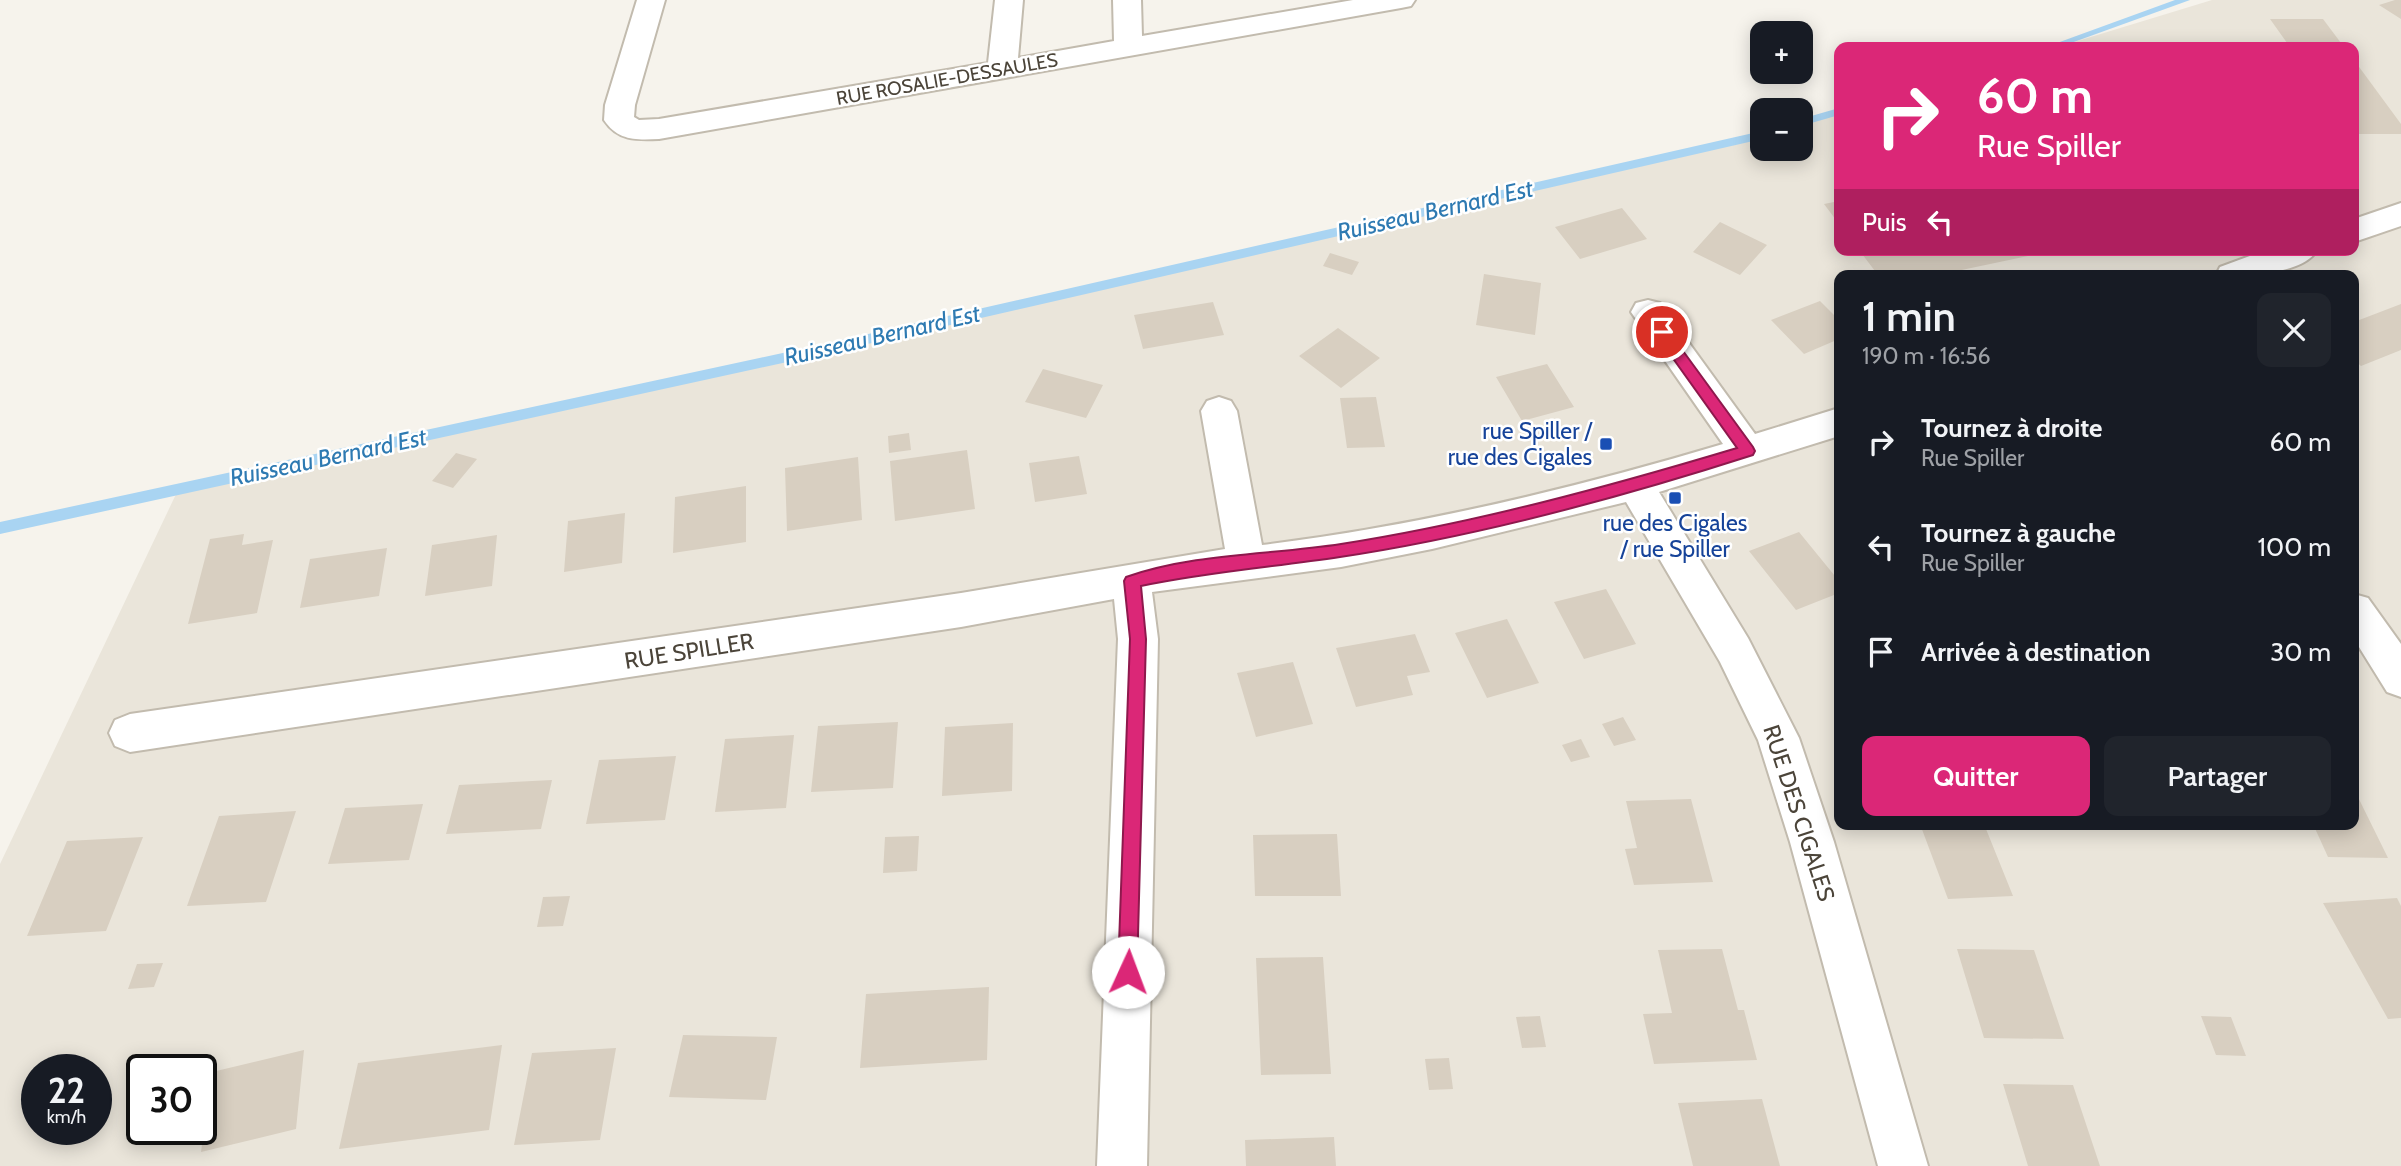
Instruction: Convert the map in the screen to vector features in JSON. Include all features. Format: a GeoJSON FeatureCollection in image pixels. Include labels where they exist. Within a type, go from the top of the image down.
{"type":"FeatureCollection","features":[{"type":"Feature","properties":{"kind":"street","name":"RUE ROSALIE-DESSAULES"},"geometry":{"type":"LineString","coordinates":[[651,0],[620,104],[620,120],[632,130],[659,130],[1401,0]]}},
{"type":"Feature","properties":{"kind":"street"},"geometry":{"type":"LineString","coordinates":[[1002,70],[1009,0]]}},
{"type":"Feature","properties":{"kind":"street"},"geometry":{"type":"LineString","coordinates":[[1127,0],[1128,48]]}},
{"type":"Feature","properties":{"kind":"street"},"geometry":{"type":"LineString","coordinates":[[2359,229],[2401,214]]}},
{"type":"Feature","properties":{"kind":"street"},"geometry":{"type":"LineString","coordinates":[[2246,270],[2284,256]]}},
{"type":"Feature","properties":{"kind":"street"},"geometry":{"type":"LineString","coordinates":[[1648,313],[1748,451]]}},
{"type":"Feature","properties":{"kind":"street"},"geometry":{"type":"LineString","coordinates":[[1219,411],[1247,561]]}},
{"type":"Feature","properties":{"kind":"street","name":"RUE SPILLER"},"geometry":{"type":"LineString","coordinates":[[130,733],[554,672],[1247,561],[1341,551],[1432,534],[1635,485],[1834,424]]}},
{"type":"Feature","properties":{"kind":"street","name":"RUE DES CIGALES"},"geometry":{"type":"LineString","coordinates":[[1635,485],[1734,650],[1778,738],[1812,842],[1903,1166]]}},
{"type":"Feature","properties":{"kind":"street"},"geometry":{"type":"LineString","coordinates":[[1122,1166],[1138,639],[1132,581]]}},
{"type":"Feature","properties":{"kind":"street"},"geometry":{"type":"LineString","coordinates":[[2359,616],[2401,679]]}},
{"type":"Feature","properties":{"kind":"shaded area"},"geometry":{"type":"Polygon","coordinates":[[[2212,0],[2401,0],[2401,1166],[0,1166],[0,864],[178,490],[824,349],[1750,138],[1750,161],[1813,161],[1813,120],[1834,114],[1834,256],[2359,256],[2359,42],[2074,42],[2212,0]]]}},
{"type":"Feature","properties":{"kind":"building"},"geometry":{"type":"Polygon","coordinates":[[[2401,0],[2401,19],[2379,5],[2401,0]]]}},
{"type":"Feature","properties":{"kind":"building"},"geometry":{"type":"Polygon","coordinates":[[[2270,19],[2323,19],[2340,42],[2286,42],[2270,19]]]}},
{"type":"Feature","properties":{"kind":"building"},"geometry":{"type":"Polygon","coordinates":[[[2359,67],[2401,124],[2401,134],[2359,134],[2359,67]]]}},
{"type":"Feature","properties":{"kind":"building"},"geometry":{"type":"Polygon","coordinates":[[[1834,202],[1834,217],[1824,204],[1834,202]]]}},
{"type":"Feature","properties":{"kind":"building"},"geometry":{"type":"Polygon","coordinates":[[[1622,208],[1647,239],[1580,259],[1555,227],[1622,208]]]}},
{"type":"Feature","properties":{"kind":"building"},"geometry":{"type":"Polygon","coordinates":[[[1720,222],[1767,245],[1740,275],[1693,252],[1720,222]]]}},
{"type":"Feature","properties":{"kind":"building"},"geometry":{"type":"Polygon","coordinates":[[[1330,253],[1359,262],[1352,275],[1323,266],[1330,253]]]}},
{"type":"Feature","properties":{"kind":"building"},"geometry":{"type":"Polygon","coordinates":[[[1864,256],[2028,256],[1962,270],[1874,270],[1864,256]]]}},
{"type":"Feature","properties":{"kind":"building"},"geometry":{"type":"Polygon","coordinates":[[[1484,274],[1541,283],[1535,335],[1476,325],[1484,274]]]}},
{"type":"Feature","properties":{"kind":"building"},"geometry":{"type":"Polygon","coordinates":[[[1820,301],[1834,315],[1834,341],[1804,354],[1771,320],[1820,301]]]}},
{"type":"Feature","properties":{"kind":"building"},"geometry":{"type":"Polygon","coordinates":[[[1213,302],[1224,335],[1143,349],[1134,315],[1213,302]]]}},
{"type":"Feature","properties":{"kind":"building"},"geometry":{"type":"Polygon","coordinates":[[[2401,304],[2401,350],[2361,366],[2359,320],[2401,304]]]}},
{"type":"Feature","properties":{"kind":"building"},"geometry":{"type":"Polygon","coordinates":[[[1338,328],[1380,358],[1341,388],[1299,356],[1338,328]]]}},
{"type":"Feature","properties":{"kind":"building"},"geometry":{"type":"Polygon","coordinates":[[[1547,364],[1574,407],[1522,421],[1496,377],[1547,364]]]}},
{"type":"Feature","properties":{"kind":"building"},"geometry":{"type":"Polygon","coordinates":[[[1043,369],[1103,385],[1086,418],[1025,402],[1043,369]]]}},
{"type":"Feature","properties":{"kind":"building"},"geometry":{"type":"Polygon","coordinates":[[[1376,397],[1385,447],[1347,448],[1340,398],[1376,397]]]}},
{"type":"Feature","properties":{"kind":"building"},"geometry":{"type":"Polygon","coordinates":[[[909,433],[911,450],[889,453],[888,436],[909,433]]]}},
{"type":"Feature","properties":{"kind":"building"},"geometry":{"type":"Polygon","coordinates":[[[967,450],[975,509],[895,521],[890,461],[967,450]]]}},
{"type":"Feature","properties":{"kind":"building"},"geometry":{"type":"Polygon","coordinates":[[[456,453],[477,459],[453,488],[432,481],[456,453]]]}},
{"type":"Feature","properties":{"kind":"building"},"geometry":{"type":"Polygon","coordinates":[[[1079,456],[1087,494],[1035,502],[1029,463],[1079,456]]]}},
{"type":"Feature","properties":{"kind":"building"},"geometry":{"type":"Polygon","coordinates":[[[858,457],[862,520],[787,531],[785,468],[858,457]]]}},
{"type":"Feature","properties":{"kind":"building"},"geometry":{"type":"Polygon","coordinates":[[[746,486],[746,542],[673,553],[675,497],[746,486]]]}},
{"type":"Feature","properties":{"kind":"building"},"geometry":{"type":"Polygon","coordinates":[[[625,513],[622,563],[564,572],[568,521],[625,513]]]}},
{"type":"Feature","properties":{"kind":"building"},"geometry":{"type":"Polygon","coordinates":[[[1799,532],[1834,575],[1834,595],[1796,610],[1749,551],[1799,532]]]}},
{"type":"Feature","properties":{"kind":"building"},"geometry":{"type":"Polygon","coordinates":[[[244,534],[242,545],[273,540],[257,613],[188,624],[210,539],[244,534]]]}},
{"type":"Feature","properties":{"kind":"building"},"geometry":{"type":"Polygon","coordinates":[[[497,535],[492,586],[425,596],[432,545],[497,535]]]}},
{"type":"Feature","properties":{"kind":"building"},"geometry":{"type":"Polygon","coordinates":[[[387,548],[379,596],[300,608],[310,559],[387,548]]]}},
{"type":"Feature","properties":{"kind":"building"},"geometry":{"type":"Polygon","coordinates":[[[1606,589],[1636,644],[1584,659],[1554,602],[1606,589]]]}},
{"type":"Feature","properties":{"kind":"building"},"geometry":{"type":"Polygon","coordinates":[[[1507,619],[1539,683],[1487,698],[1455,633],[1507,619]]]}},
{"type":"Feature","properties":{"kind":"building"},"geometry":{"type":"Polygon","coordinates":[[[1415,634],[1430,672],[1407,676],[1413,695],[1356,707],[1336,648],[1415,634]]]}},
{"type":"Feature","properties":{"kind":"building"},"geometry":{"type":"Polygon","coordinates":[[[1293,662],[1313,724],[1256,737],[1237,673],[1293,662]]]}},
{"type":"Feature","properties":{"kind":"building"},"geometry":{"type":"Polygon","coordinates":[[[1623,717],[1636,740],[1614,746],[1602,724],[1623,717]]]}},
{"type":"Feature","properties":{"kind":"building"},"geometry":{"type":"Polygon","coordinates":[[[898,722],[893,788],[811,792],[818,726],[898,722]]]}},
{"type":"Feature","properties":{"kind":"building"},"geometry":{"type":"Polygon","coordinates":[[[1013,723],[1012,791],[942,796],[945,727],[1013,723]]]}},
{"type":"Feature","properties":{"kind":"building"},"geometry":{"type":"Polygon","coordinates":[[[794,735],[786,808],[715,812],[725,739],[794,735]]]}},
{"type":"Feature","properties":{"kind":"building"},"geometry":{"type":"Polygon","coordinates":[[[1581,739],[1590,757],[1571,762],[1562,745],[1581,739]]]}},
{"type":"Feature","properties":{"kind":"building"},"geometry":{"type":"Polygon","coordinates":[[[676,756],[665,820],[586,824],[599,760],[676,756]]]}},
{"type":"Feature","properties":{"kind":"building"},"geometry":{"type":"Polygon","coordinates":[[[552,780],[541,829],[446,834],[459,785],[552,780]]]}},
{"type":"Feature","properties":{"kind":"building"},"geometry":{"type":"Polygon","coordinates":[[[1691,799],[1713,882],[1634,885],[1625,849],[1637,848],[1626,801],[1691,799]]]}},
{"type":"Feature","properties":{"kind":"building"},"geometry":{"type":"Polygon","coordinates":[[[2359,799],[2388,858],[2328,857],[2316,830],[2359,830],[2359,799]]]}},
{"type":"Feature","properties":{"kind":"building"},"geometry":{"type":"Polygon","coordinates":[[[423,804],[409,860],[328,864],[345,808],[423,804]]]}},
{"type":"Feature","properties":{"kind":"building"},"geometry":{"type":"Polygon","coordinates":[[[296,811],[266,902],[187,906],[219,816],[296,811]]]}},
{"type":"Feature","properties":{"kind":"building"},"geometry":{"type":"Polygon","coordinates":[[[1922,830],[1986,830],[2013,896],[1948,899],[1922,830]]]}},
{"type":"Feature","properties":{"kind":"building"},"geometry":{"type":"Polygon","coordinates":[[[1337,834],[1341,896],[1255,896],[1253,835],[1337,834]]]}},
{"type":"Feature","properties":{"kind":"building"},"geometry":{"type":"Polygon","coordinates":[[[919,836],[917,871],[883,873],[885,837],[919,836]]]}},
{"type":"Feature","properties":{"kind":"building"},"geometry":{"type":"Polygon","coordinates":[[[143,837],[106,931],[27,936],[67,841],[143,837]]]}},
{"type":"Feature","properties":{"kind":"building"},"geometry":{"type":"Polygon","coordinates":[[[570,896],[563,926],[537,927],[543,897],[570,896]]]}},
{"type":"Feature","properties":{"kind":"building"},"geometry":{"type":"Polygon","coordinates":[[[2397,898],[2401,906],[2401,1018],[2388,1019],[2323,903],[2397,898]]]}},
{"type":"Feature","properties":{"kind":"building"},"geometry":{"type":"Polygon","coordinates":[[[1722,949],[1738,1010],[1744,1010],[1757,1060],[1654,1064],[1643,1014],[1672,1013],[1658,950],[1722,949]]]}},
{"type":"Feature","properties":{"kind":"building"},"geometry":{"type":"Polygon","coordinates":[[[1957,949],[2034,950],[2064,1039],[1984,1038],[1957,949]]]}},
{"type":"Feature","properties":{"kind":"building"},"geometry":{"type":"Polygon","coordinates":[[[1323,957],[1331,1074],[1261,1075],[1256,958],[1323,957]]]}},
{"type":"Feature","properties":{"kind":"building"},"geometry":{"type":"Polygon","coordinates":[[[163,963],[154,987],[128,989],[137,964],[163,963]]]}},
{"type":"Feature","properties":{"kind":"building"},"geometry":{"type":"Polygon","coordinates":[[[989,987],[987,1060],[860,1068],[866,994],[989,987]]]}},
{"type":"Feature","properties":{"kind":"building"},"geometry":{"type":"Polygon","coordinates":[[[1540,1016],[1546,1047],[1522,1048],[1516,1017],[1540,1016]]]}},
{"type":"Feature","properties":{"kind":"building"},"geometry":{"type":"Polygon","coordinates":[[[2201,1016],[2231,1017],[2246,1056],[2216,1055],[2201,1016]]]}},
{"type":"Feature","properties":{"kind":"building"},"geometry":{"type":"Polygon","coordinates":[[[683,1035],[777,1037],[766,1100],[669,1097],[683,1035]]]}},
{"type":"Feature","properties":{"kind":"building"},"geometry":{"type":"Polygon","coordinates":[[[502,1045],[489,1130],[339,1149],[358,1063],[502,1045]]]}},
{"type":"Feature","properties":{"kind":"building"},"geometry":{"type":"Polygon","coordinates":[[[616,1048],[600,1140],[514,1145],[532,1053],[616,1048]]]}},
{"type":"Feature","properties":{"kind":"building"},"geometry":{"type":"Polygon","coordinates":[[[304,1050],[296,1129],[201,1152],[202,1145],[217,1145],[217,1071],[304,1050]]]}},
{"type":"Feature","properties":{"kind":"building"},"geometry":{"type":"Polygon","coordinates":[[[1449,1058],[1453,1089],[1429,1090],[1425,1059],[1449,1058]]]}},
{"type":"Feature","properties":{"kind":"building"},"geometry":{"type":"Polygon","coordinates":[[[2003,1084],[2073,1085],[2100,1166],[2028,1166],[2003,1084]]]}},
{"type":"Feature","properties":{"kind":"building"},"geometry":{"type":"Polygon","coordinates":[[[1762,1099],[1780,1166],[1693,1166],[1678,1103],[1762,1099]]]}},
{"type":"Feature","properties":{"kind":"building"},"geometry":{"type":"Polygon","coordinates":[[[1334,1137],[1336,1166],[1246,1166],[1245,1140],[1334,1137]]]}},
{"type":"Feature","properties":{"kind":"waterway","name":"Ruisseau Bernard Est"},"geometry":{"type":"LineString","coordinates":[[2065,42],[2185,0]]}},
{"type":"Feature","properties":{"kind":"waterway","name":"Ruisseau Bernard Est"},"geometry":{"type":"LineString","coordinates":[[1813,119],[1834,113]]}},
{"type":"Feature","properties":{"kind":"waterway","name":"Ruisseau Bernard Est"},"geometry":{"type":"LineString","coordinates":[[0,528],[824,349],[1750,138]]}},
{"type":"Feature","properties":{"kind":"place","name":"rue Spiller / rue des Cigales"},"geometry":{"type":"Point","coordinates":[1606,444]}},
{"type":"Feature","properties":{"kind":"place","name":"rue des Cigales / rue Spiller"},"geometry":{"type":"Point","coordinates":[1675,498]}},
{"type":"Feature","properties":{"kind":"route"},"geometry":{"type":"LineString","coordinates":[[1128,972],[1138,639],[1132,581],[1247,561],[1341,551],[1491,522],[1635,485],[1748,451],[1662,332]]}}]}
